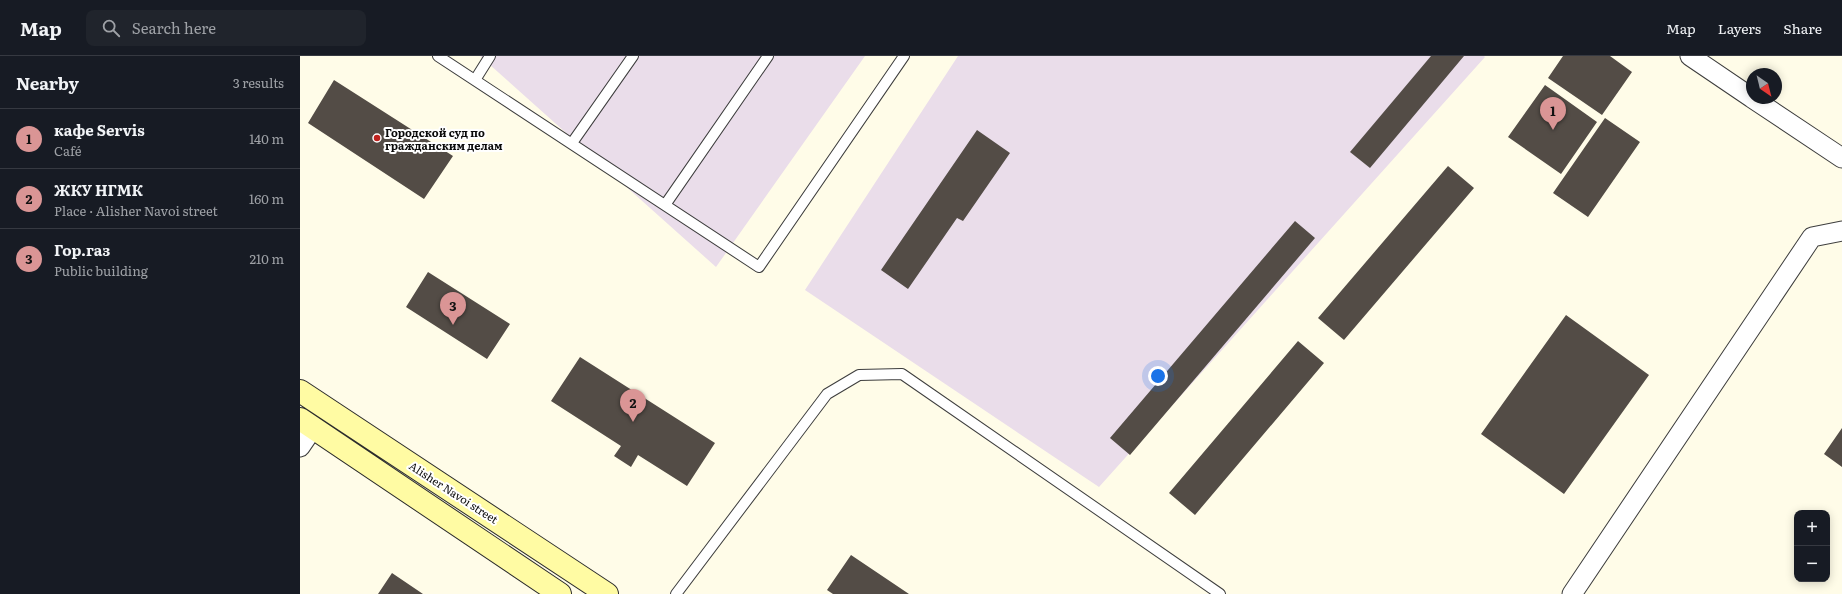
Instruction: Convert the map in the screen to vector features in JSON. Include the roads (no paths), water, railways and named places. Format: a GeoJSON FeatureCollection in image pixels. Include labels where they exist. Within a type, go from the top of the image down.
{"type":"FeatureCollection","features":[{"type":"Feature","properties":{"kind":"main road","name":"Alisher Navoi street"},"geometry":{"type":"LineString","coordinates":[[300,391],[607,594]]}},
{"type":"Feature","properties":{"kind":"main road"},"geometry":{"type":"LineString","coordinates":[[307,424],[560,594]]}},
{"type":"Feature","properties":{"kind":"street"},"geometry":{"type":"LineString","coordinates":[[1690,56],[1746,94]]}},
{"type":"Feature","properties":{"kind":"street"},"geometry":{"type":"LineString","coordinates":[[1761,104],[1842,158]]}},
{"type":"Feature","properties":{"kind":"street"},"geometry":{"type":"LineString","coordinates":[[1572,594],[1812,237],[1842,231]]}},
{"type":"Feature","properties":{"kind":"street"},"geometry":{"type":"LineString","coordinates":[[300,447],[307,424]]}},
{"type":"Feature","properties":{"kind":"lane"},"geometry":{"type":"LineString","coordinates":[[438,56],[759,267],[904,56]]}},
{"type":"Feature","properties":{"kind":"lane"},"geometry":{"type":"LineString","coordinates":[[475,80],[490,56]]}},
{"type":"Feature","properties":{"kind":"lane"},"geometry":{"type":"LineString","coordinates":[[572,143],[633,56]]}},
{"type":"Feature","properties":{"kind":"lane"},"geometry":{"type":"LineString","coordinates":[[665,205],[768,56]]}},
{"type":"Feature","properties":{"kind":"lane"},"geometry":{"type":"LineString","coordinates":[[676,594],[827,394],[859,375],[902,374],[1220,594]]}},
{"type":"Feature","properties":{"kind":"place","name":"кафе Servis"},"geometry":{"type":"Point","coordinates":[1553,130]}},
{"type":"Feature","properties":{"kind":"place","name":"Городской суд по гражданским делам"},"geometry":{"type":"Point","coordinates":[377,138]}},
{"type":"Feature","properties":{"kind":"place","name":"Гор.газ"},"geometry":{"type":"Point","coordinates":[453,325]}},
{"type":"Feature","properties":{"kind":"place","name":"ЖКУ НГМК"},"geometry":{"type":"Point","coordinates":[633,422]}}]}
